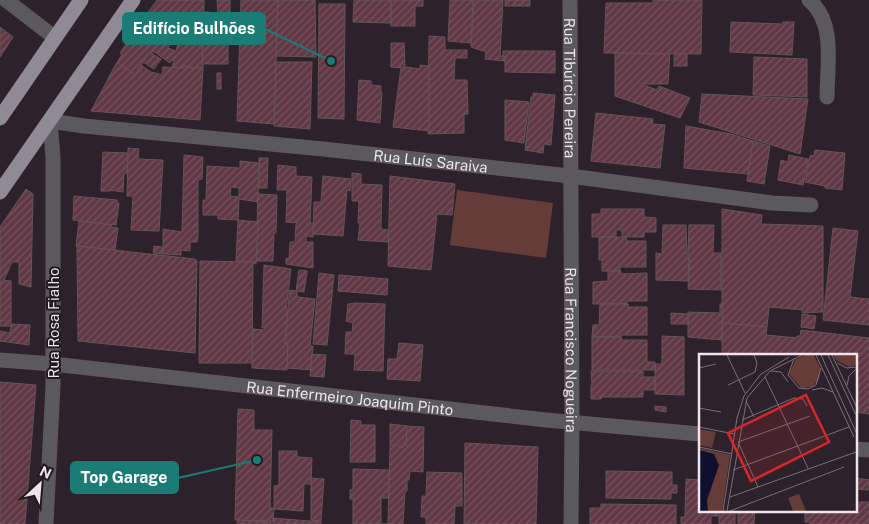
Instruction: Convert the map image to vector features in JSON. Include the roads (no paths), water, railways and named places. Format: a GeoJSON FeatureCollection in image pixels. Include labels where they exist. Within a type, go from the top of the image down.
{"type":"FeatureCollection","features":[{"type":"Feature","properties":{"kind":"main road"},"geometry":{"type":"LineString","coordinates":[[0,118],[80,0]]}},
{"type":"Feature","properties":{"kind":"main road"},"geometry":{"type":"LineString","coordinates":[[0,192],[132,0]]}},
{"type":"Feature","properties":{"kind":"street"},"geometry":{"type":"LineString","coordinates":[[6,0],[54,37]]}},
{"type":"Feature","properties":{"kind":"street","name":"Rua Tibúrcio Pereira"},"geometry":{"type":"LineString","coordinates":[[570,0],[570,176]]}},
{"type":"Feature","properties":{"kind":"street"},"geometry":{"type":"LineString","coordinates":[[809,0],[823,17],[827,31],[827,97]]}},
{"type":"Feature","properties":{"kind":"street","name":"Rua Luís Saraiva"},"geometry":{"type":"LineString","coordinates":[[50,121],[570,176],[763,202],[811,205]]}},
{"type":"Feature","properties":{"kind":"street","name":"Rua Rosa Fialho"},"geometry":{"type":"LineString","coordinates":[[46,524],[53,386],[53,157],[50,121]]}},
{"type":"Feature","properties":{"kind":"street","name":"Rua Francisco Nogueira"},"geometry":{"type":"LineString","coordinates":[[570,176],[571,524]]}},
{"type":"Feature","properties":{"kind":"street","name":"Rua Enfermeiro Joaquim Pinto"},"geometry":{"type":"LineString","coordinates":[[0,360],[53,364],[572,422],[699,434]]}},
{"type":"Feature","properties":{"kind":"street"},"geometry":{"type":"LineString","coordinates":[[856,449],[869,450]]}},
{"type":"Feature","properties":{"kind":"place","name":"Edifício Bulhões"},"geometry":{"type":"Point","coordinates":[331,61]}},
{"type":"Feature","properties":{"kind":"place","name":"Top Garage"},"geometry":{"type":"Point","coordinates":[257,460]}}]}
